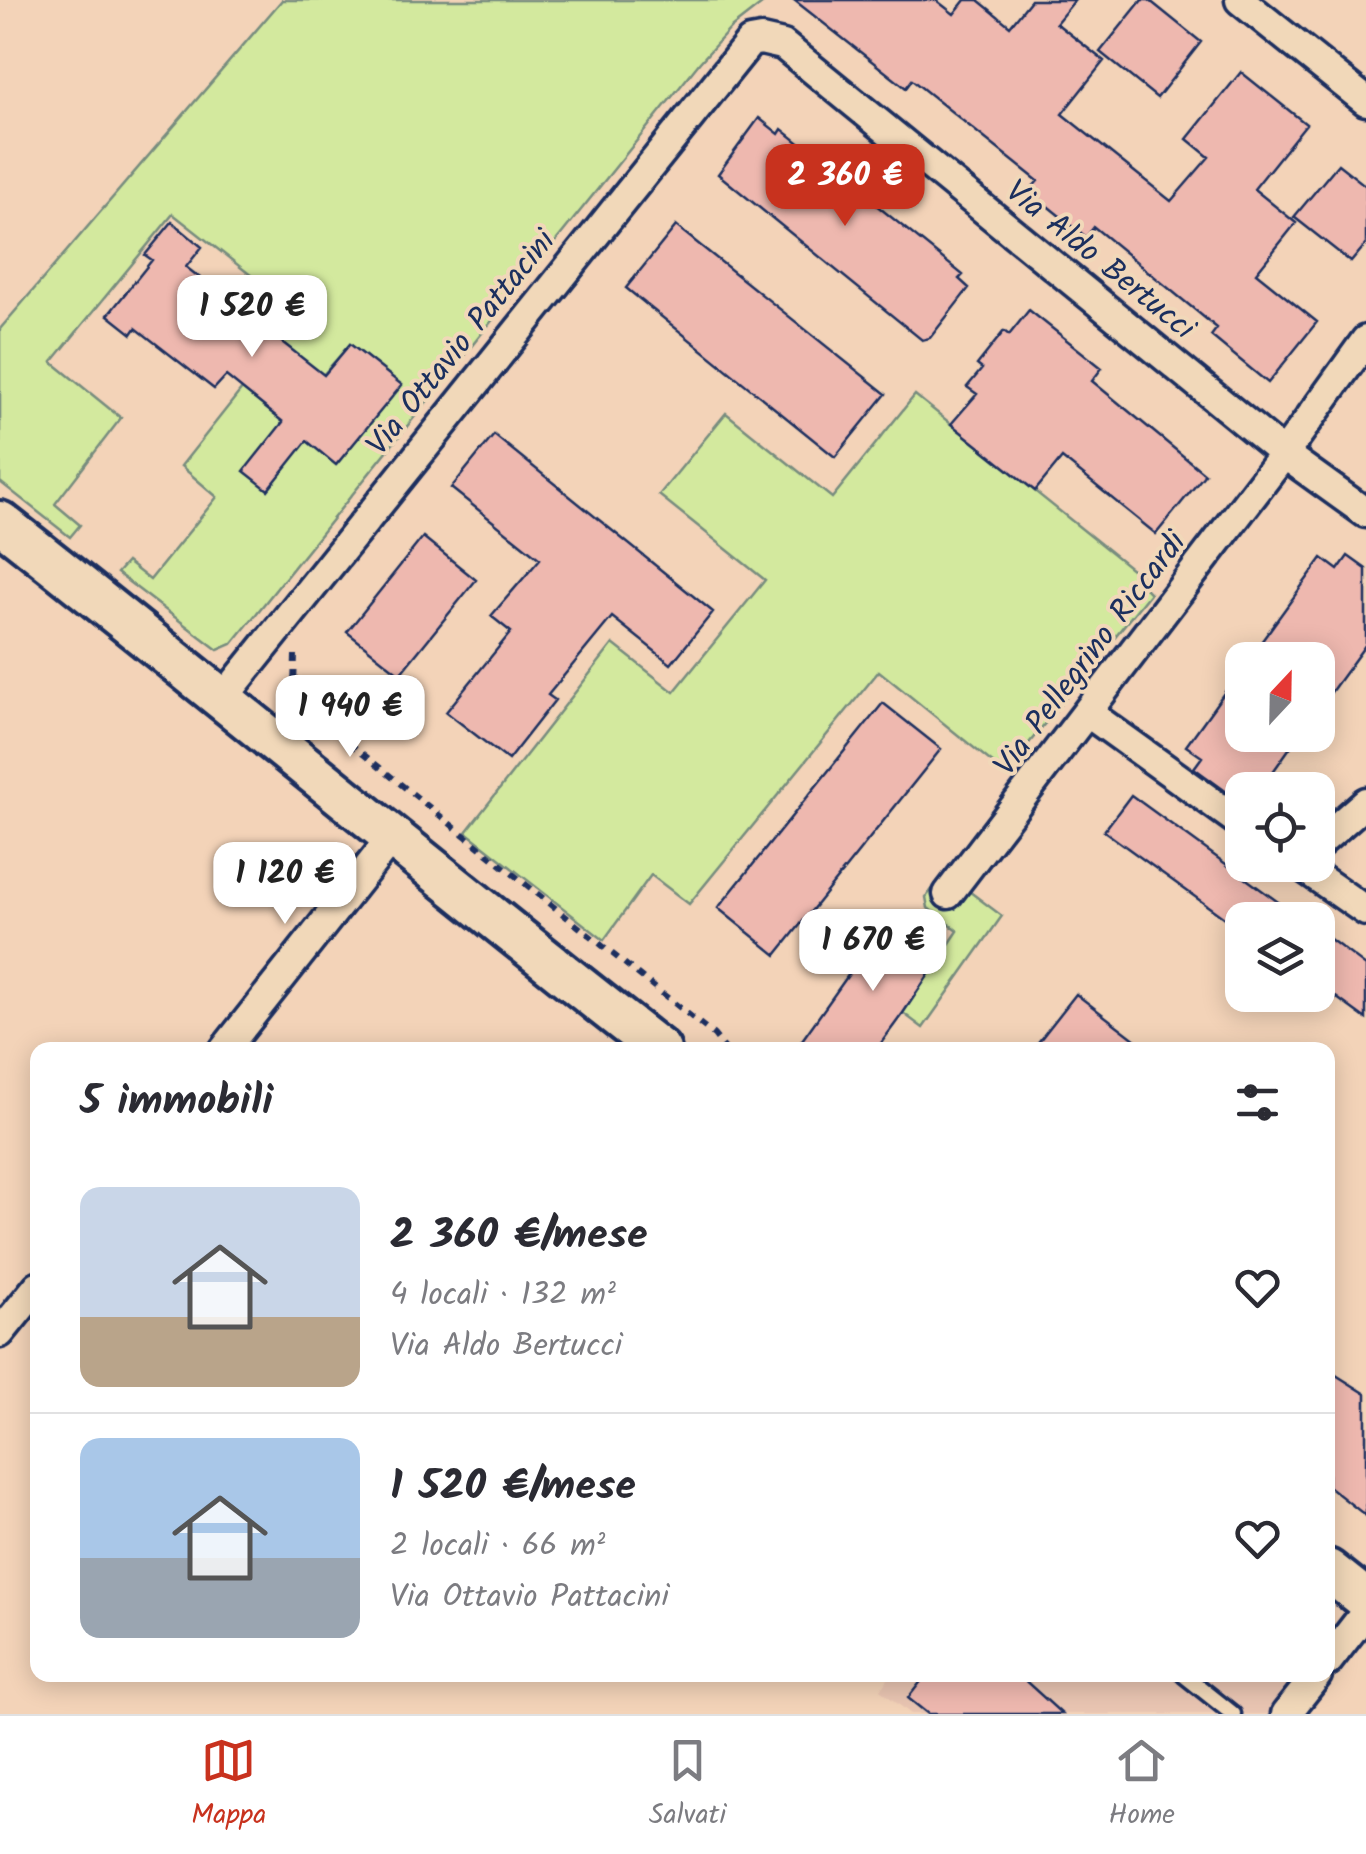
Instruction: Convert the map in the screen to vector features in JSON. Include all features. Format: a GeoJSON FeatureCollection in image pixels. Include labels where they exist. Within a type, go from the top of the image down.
{"type":"FeatureCollection","features":[{"type":"Feature","properties":{"kind":"street"},"geometry":{"type":"LineString","coordinates":[[1240,0],[1366,101]]}},
{"type":"Feature","properties":{"kind":"street","name":"Via Aldo Bertucci"},"geometry":{"type":"LineString","coordinates":[[760,40],[784,45],[1284,454],[1366,513]]}},
{"type":"Feature","properties":{"kind":"street","name":"Via Ottavio Pattacini"},"geometry":{"type":"LineString","coordinates":[[223,698],[728,65],[741,50],[760,40]]}},
{"type":"Feature","properties":{"kind":"street"},"geometry":{"type":"LineString","coordinates":[[1284,454],[1366,340]]}},
{"type":"Feature","properties":{"kind":"street","name":"Via Pellegrino Riccardi"},"geometry":{"type":"LineString","coordinates":[[948,894],[1284,454]]}},
{"type":"Feature","properties":{"kind":"street"},"geometry":{"type":"LineString","coordinates":[[0,522],[223,698],[390,840],[650,1042]]}},
{"type":"Feature","properties":{"kind":"street"},"geometry":{"type":"LineString","coordinates":[[1088,713],[1225,812]]}},
{"type":"Feature","properties":{"kind":"street"},"geometry":{"type":"LineString","coordinates":[[1335,829],[1366,802]]}},
{"type":"Feature","properties":{"kind":"street"},"geometry":{"type":"LineString","coordinates":[[230,1042],[390,840]]}},
{"type":"Feature","properties":{"kind":"street"},"geometry":{"type":"LineString","coordinates":[[1324,882],[1366,911]]}},
{"type":"Feature","properties":{"kind":"street"},"geometry":{"type":"LineString","coordinates":[[0,1333],[30,1296]]}},
{"type":"Feature","properties":{"kind":"street"},"geometry":{"type":"LineString","coordinates":[[1335,1576],[1366,1600]]}},
{"type":"Feature","properties":{"kind":"street"},"geometry":{"type":"LineString","coordinates":[[1335,1653],[1366,1612]]}},
{"type":"Feature","properties":{"kind":"street"},"geometry":{"type":"LineString","coordinates":[[1286,1714],[1311,1682]]}},
{"type":"Feature","properties":{"kind":"lane"},"geometry":{"type":"LineString","coordinates":[[1193,1682],[1233,1714]]}},
{"type":"Feature","properties":{"kind":"path"},"geometry":{"type":"LineString","coordinates":[[296,651],[294,686],[308,710],[720,1042]]}},
{"type":"Feature","properties":{"kind":"shaded area"},"geometry":{"type":"Polygon","coordinates":[[[886,1682],[1317,1682],[1289,1714],[911,1714],[880,1690],[886,1682]]]}},
{"type":"Feature","properties":{"kind":"green space"},"geometry":{"type":"Polygon","coordinates":[[[282,0],[767,0],[731,28],[700,62],[232,644],[218,650],[117,573],[127,562],[150,580],[217,497],[181,466],[242,389],[337,464],[401,385],[350,344],[322,376],[283,343],[304,317],[173,214],[52,362],[121,418],[55,504],[80,525],[70,537],[0,482],[0,329],[282,0]]]}},
{"type":"Feature","properties":{"kind":"green space"},"geometry":{"type":"Polygon","coordinates":[[[915,395],[1148,582],[1144,587],[1150,593],[1005,773],[879,671],[689,904],[651,875],[604,940],[466,832],[613,644],[674,692],[765,580],[659,495],[726,413],[832,498],[915,395]]]}},
{"type":"Feature","properties":{"kind":"green space"},"geometry":{"type":"Polygon","coordinates":[[[945,873],[1002,916],[923,1028],[903,1013],[958,931],[928,908],[926,897],[945,873]]]}},
{"type":"Feature","properties":{"kind":"building"},"geometry":{"type":"Polygon","coordinates":[[[794,0],[936,0],[954,14],[965,0],[978,0],[1010,26],[1031,0],[1075,0],[1056,23],[1104,61],[1062,114],[1171,201],[1209,157],[1187,139],[1241,72],[1306,124],[1254,189],[1296,223],[1256,273],[1317,322],[1268,383],[1211,336],[1217,328],[1094,227],[1086,237],[1029,191],[1038,181],[912,80],[906,88],[794,0]]]}},
{"type":"Feature","properties":{"kind":"building"},"geometry":{"type":"Polygon","coordinates":[[[1142,0],[1149,0],[1201,42],[1157,98],[1100,52],[1142,0]]]}},
{"type":"Feature","properties":{"kind":"building"},"geometry":{"type":"Polygon","coordinates":[[[759,118],[779,134],[782,129],[963,275],[959,279],[969,288],[930,338],[922,340],[718,174],[759,118]]]}},
{"type":"Feature","properties":{"kind":"building"},"geometry":{"type":"Polygon","coordinates":[[[1338,164],[1366,186],[1366,244],[1351,262],[1294,217],[1338,164]]]}},
{"type":"Feature","properties":{"kind":"building"},"geometry":{"type":"Polygon","coordinates":[[[172,222],[202,247],[186,267],[324,375],[350,344],[402,385],[336,465],[307,441],[268,490],[244,471],[283,422],[226,376],[214,389],[136,328],[132,334],[108,315],[152,260],[145,255],[172,222]]]}},
{"type":"Feature","properties":{"kind":"building"},"geometry":{"type":"Polygon","coordinates":[[[676,226],[886,394],[835,457],[626,288],[676,226]]]}},
{"type":"Feature","properties":{"kind":"building"},"geometry":{"type":"Polygon","coordinates":[[[1029,310],[1102,368],[1092,381],[1205,474],[1156,534],[1062,458],[1035,491],[951,424],[977,394],[967,387],[982,369],[977,365],[1004,331],[1009,335],[1029,310]]]}},
{"type":"Feature","properties":{"kind":"building"},"geometry":{"type":"Polygon","coordinates":[[[494,435],[713,612],[671,664],[612,617],[548,695],[555,700],[508,760],[446,712],[511,632],[491,616],[540,559],[451,488],[494,435]]]}},
{"type":"Feature","properties":{"kind":"building"},"geometry":{"type":"Polygon","coordinates":[[[423,537],[476,580],[400,674],[347,632],[423,537]]]}},
{"type":"Feature","properties":{"kind":"building"},"geometry":{"type":"Polygon","coordinates":[[[1348,556],[1366,569],[1366,644],[1335,687],[1335,642],[1261,642],[1322,558],[1338,570],[1348,556]]]}},
{"type":"Feature","properties":{"kind":"building"},"geometry":{"type":"Polygon","coordinates":[[[1225,692],[1225,752],[1287,752],[1273,772],[1225,772],[1225,791],[1194,768],[1202,757],[1186,746],[1225,692]]]}},
{"type":"Feature","properties":{"kind":"building"},"geometry":{"type":"Polygon","coordinates":[[[883,703],[941,749],[776,955],[718,908],[883,703]]]}},
{"type":"Feature","properties":{"kind":"building"},"geometry":{"type":"Polygon","coordinates":[[[1131,795],[1225,863],[1225,882],[1251,882],[1278,902],[1225,902],[1225,919],[1104,831],[1131,795]]]}},
{"type":"Feature","properties":{"kind":"building"},"geometry":{"type":"Polygon","coordinates":[[[888,919],[941,956],[882,1042],[801,1042],[888,919]]]}},
{"type":"Feature","properties":{"kind":"building"},"geometry":{"type":"Polygon","coordinates":[[[1335,943],[1366,966],[1366,1019],[1335,996],[1335,943]]]}},
{"type":"Feature","properties":{"kind":"building"},"geometry":{"type":"Polygon","coordinates":[[[1076,994],[1139,1042],[1038,1042],[1076,994]]]}},
{"type":"Feature","properties":{"kind":"building"},"geometry":{"type":"Polygon","coordinates":[[[1335,1374],[1366,1394],[1366,1516],[1335,1492],[1335,1374]]]}},
{"type":"Feature","properties":{"kind":"building"},"geometry":{"type":"Polygon","coordinates":[[[921,1682],[1027,1682],[1062,1714],[928,1714],[908,1698],[921,1682]]]}}]}
